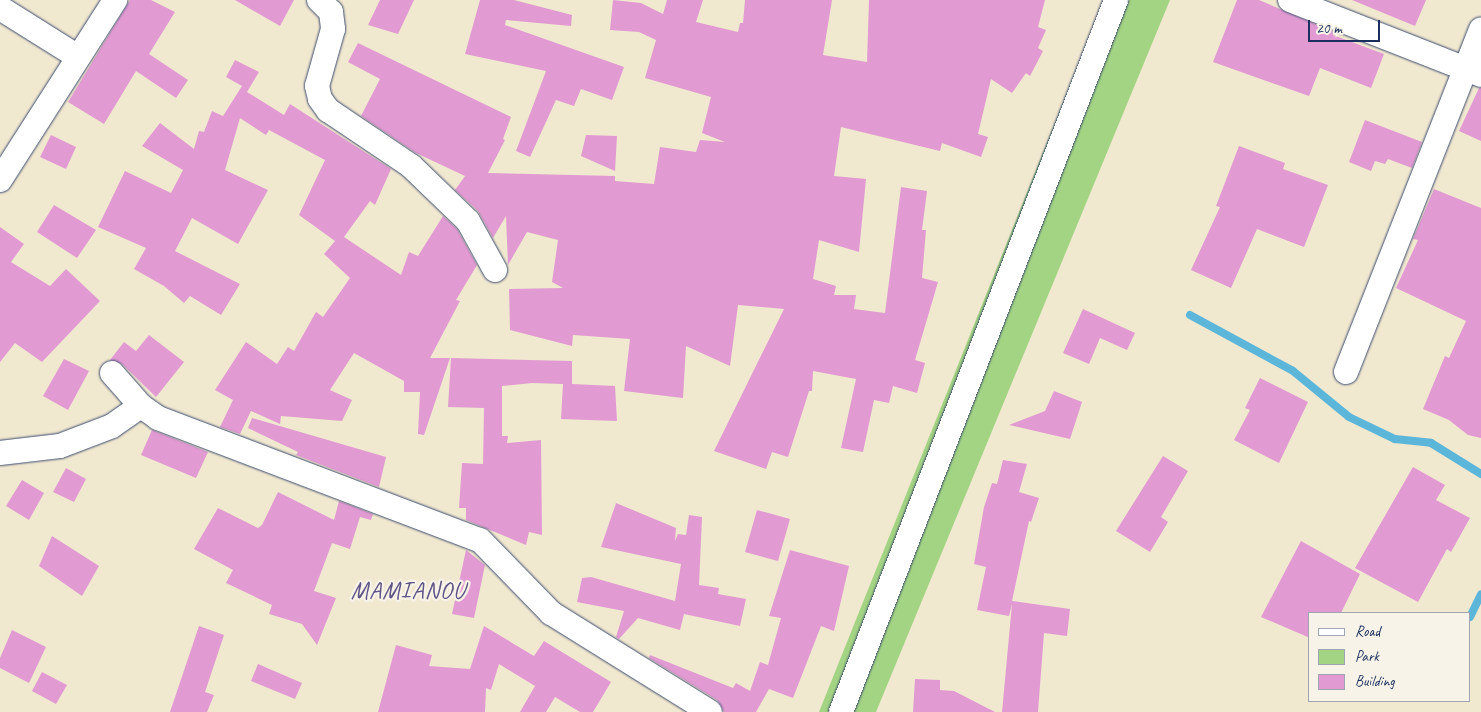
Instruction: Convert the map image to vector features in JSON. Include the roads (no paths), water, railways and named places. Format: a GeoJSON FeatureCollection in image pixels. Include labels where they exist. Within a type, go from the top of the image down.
{"type":"FeatureCollection","features":[{"type":"Feature","properties":{"kind":"street"},"geometry":{"type":"LineString","coordinates":[[0,180],[115,0]]}},
{"type":"Feature","properties":{"kind":"street"},"geometry":{"type":"LineString","coordinates":[[320,0],[331,12],[333,29],[317,86],[320,99],[328,110],[411,166],[468,221],[495,270]]}},
{"type":"Feature","properties":{"kind":"street"},"geometry":{"type":"LineString","coordinates":[[846,707],[1116,0]]}},
{"type":"Feature","properties":{"kind":"street"},"geometry":{"type":"LineString","coordinates":[[1290,0],[1473,72]]}},
{"type":"Feature","properties":{"kind":"street"},"geometry":{"type":"LineString","coordinates":[[0,8],[78,57]]}},
{"type":"Feature","properties":{"kind":"street"},"geometry":{"type":"LineString","coordinates":[[1346,372],[1473,72],[1481,30]]}},
{"type":"Feature","properties":{"kind":"street"},"geometry":{"type":"LineString","coordinates":[[112,373],[141,406],[158,418],[208,439],[274,460],[480,540],[551,613],[710,712]]}},
{"type":"Feature","properties":{"kind":"street"},"geometry":{"type":"LineString","coordinates":[[0,453],[60,446],[120,422],[141,406]]}},
{"type":"Feature","properties":{"kind":"waterway"},"geometry":{"type":"LineString","coordinates":[[1190,315],[1293,371],[1349,417],[1395,439],[1431,443],[1481,474]]}},
{"type":"Feature","properties":{"kind":"waterway"},"geometry":{"type":"LineString","coordinates":[[1471,615],[1481,594]]}},
{"type":"Feature","properties":{"kind":"district","name":"MAMIANOU"},"geometry":{"type":"Point","coordinates":[408,591]}}]}
